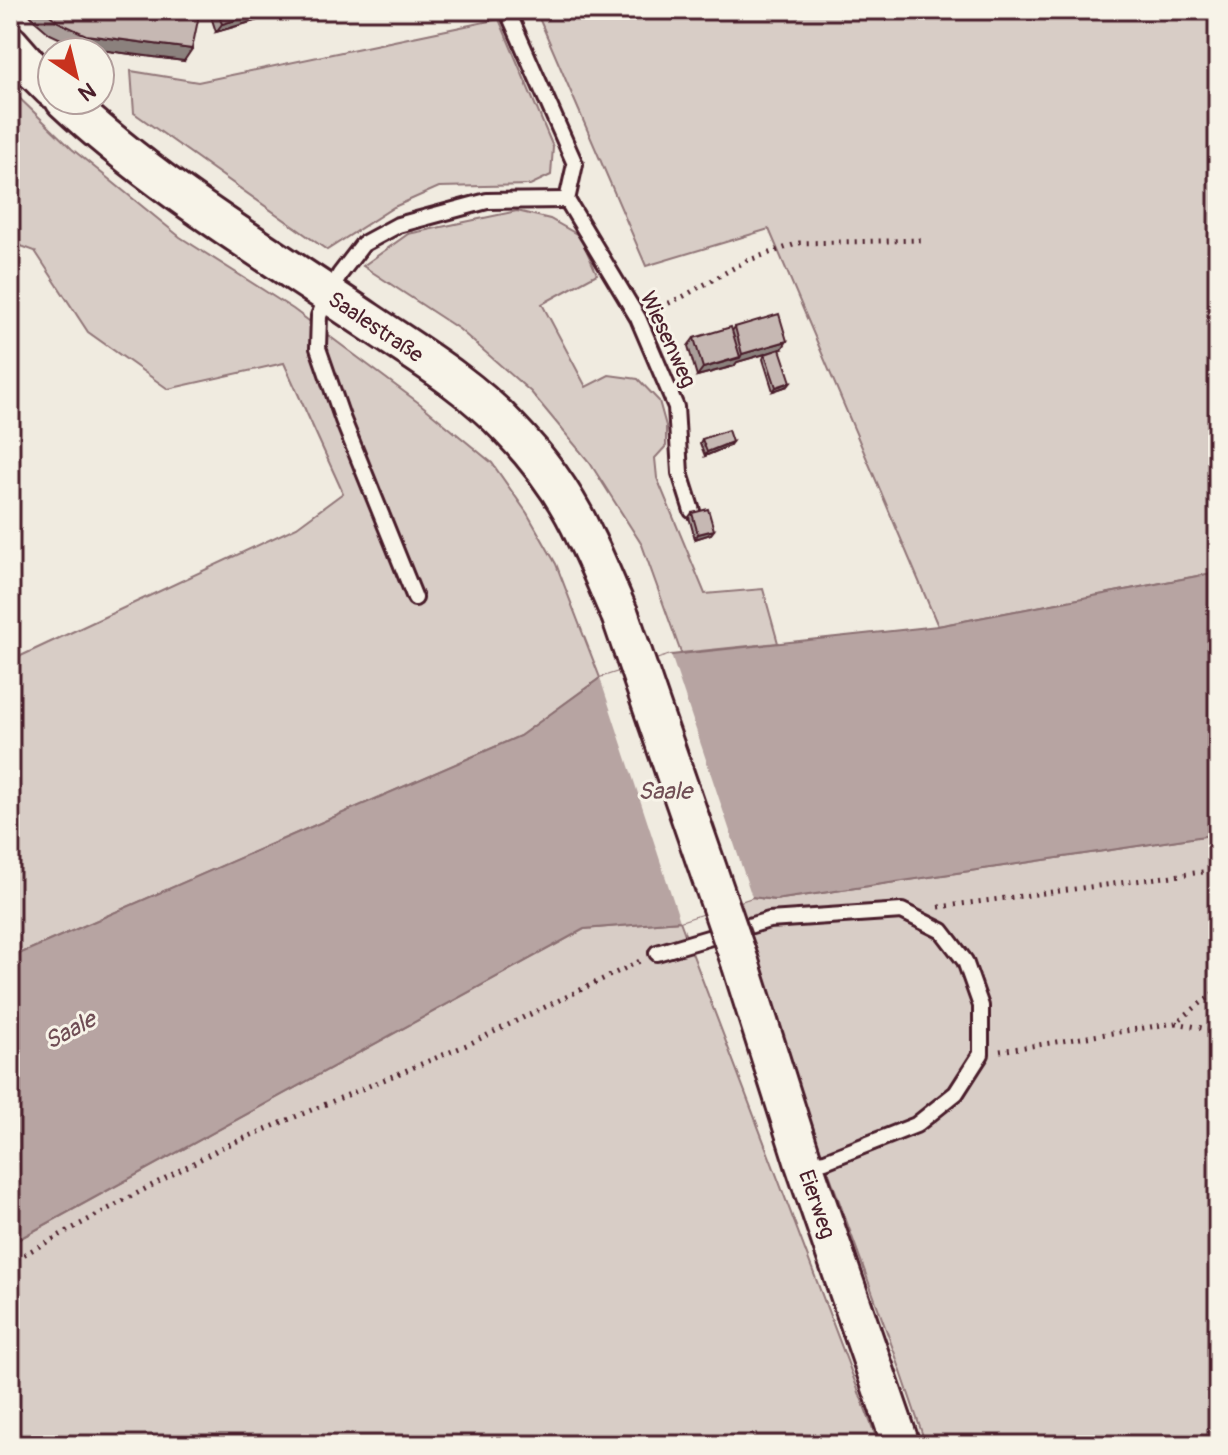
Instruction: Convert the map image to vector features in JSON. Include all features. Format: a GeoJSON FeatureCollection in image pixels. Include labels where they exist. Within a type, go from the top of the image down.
{"type":"FeatureCollection","features":[{"type":"Feature","properties":{"kind":"street"},"geometry":{"type":"LineString","coordinates":[[10,44],[36,73]]}},
{"type":"Feature","properties":{"kind":"street","name":"Saalestraße"},"geometry":{"type":"LineString","coordinates":[[81,116],[167,184],[257,248],[462,385],[508,427],[552,480],[584,534],[620,615],[740,962]]}},
{"type":"Feature","properties":{"kind":"street","name":"Eierweg"},"geometry":{"type":"LineString","coordinates":[[740,962],[804,1164],[901,1445]]}},
{"type":"Feature","properties":{"kind":"lane"},"geometry":{"type":"LineString","coordinates":[[415,598],[343,420],[318,348],[319,316],[340,274],[363,244],[398,225],[487,201],[567,200],[575,164],[507,10]]}},
{"type":"Feature","properties":{"kind":"lane","name":"Wiesenweg"},"geometry":{"type":"LineString","coordinates":[[567,200],[638,318],[676,407],[680,473],[692,511]]}},
{"type":"Feature","properties":{"kind":"lane"},"geometry":{"type":"LineString","coordinates":[[657,953],[769,920],[902,911],[942,931],[965,961],[981,1006],[981,1054],[956,1093],[916,1125],[825,1161],[804,1164]]}},
{"type":"Feature","properties":{"kind":"path"},"geometry":{"type":"LineString","coordinates":[[638,318],[746,261],[799,243],[926,240]]}},
{"type":"Feature","properties":{"kind":"path"},"geometry":{"type":"LineString","coordinates":[[902,911],[1218,870]]}},
{"type":"Feature","properties":{"kind":"path"},"geometry":{"type":"LineString","coordinates":[[10,1262],[221,1148],[469,1044],[657,953]]}},
{"type":"Feature","properties":{"kind":"path"},"geometry":{"type":"LineString","coordinates":[[1175,1023],[1218,990]]}},
{"type":"Feature","properties":{"kind":"path"},"geometry":{"type":"LineString","coordinates":[[981,1054],[1175,1023],[1218,1031]]}},
{"type":"Feature","properties":{"kind":"shaded area"},"geometry":{"type":"Polygon","coordinates":[[[537,10],[1218,10],[1218,572],[938,626],[769,229],[646,266],[537,10]]]}},
{"type":"Feature","properties":{"kind":"shaded area"},"geometry":{"type":"Polygon","coordinates":[[[499,19],[553,147],[551,175],[530,185],[439,187],[394,207],[327,250],[134,113],[131,71],[198,82],[499,19]]]}},
{"type":"Feature","properties":{"kind":"shaded area"},"geometry":{"type":"Polygon","coordinates":[[[10,89],[72,149],[180,237],[293,309],[419,403],[492,463],[527,513],[556,564],[600,678],[520,736],[10,958],[10,661],[297,527],[343,493],[284,363],[168,389],[88,332],[35,251],[10,242],[10,89]]]}},
{"type":"Feature","properties":{"kind":"shaded area"},"geometry":{"type":"Polygon","coordinates":[[[517,211],[550,219],[580,236],[597,274],[542,304],[586,387],[609,375],[638,379],[659,401],[666,426],[666,446],[655,458],[657,478],[705,594],[763,589],[778,643],[681,653],[642,545],[590,463],[531,392],[459,329],[363,266],[408,234],[517,211]]]}},
{"type":"Feature","properties":{"kind":"shaded area"},"geometry":{"type":"Polygon","coordinates":[[[1218,834],[1218,1445],[926,1445],[750,957],[736,902],[752,897],[775,900],[1218,834]]]}},
{"type":"Feature","properties":{"kind":"shaded area"},"geometry":{"type":"Polygon","coordinates":[[[680,921],[879,1445],[10,1445],[10,1244],[584,929],[680,921]]]}},
{"type":"Feature","properties":{"kind":"water","name":"Saale"},"geometry":{"type":"Polygon","coordinates":[[[1218,572],[1218,834],[775,900],[752,897],[680,921],[584,929],[10,1244],[10,958],[520,736],[600,678],[671,655],[938,626],[1218,572]]]}},
{"type":"Feature","properties":{"kind":"pier"},"geometry":{"type":"Polygon","coordinates":[[[671,655],[752,897],[680,921],[600,678],[671,655]]]}},
{"type":"Feature","properties":{"kind":"building"},"geometry":{"type":"Polygon","coordinates":[[[44,10],[170,10],[199,15],[192,49],[116,39],[116,36],[86,35],[58,22],[44,10]]]}},
{"type":"Feature","properties":{"kind":"building"},"geometry":{"type":"Polygon","coordinates":[[[217,10],[270,10],[222,24],[217,10]]]}},
{"type":"Feature","properties":{"kind":"building"},"geometry":{"type":"Polygon","coordinates":[[[779,314],[787,341],[742,354],[735,327],[779,314]]]}},
{"type":"Feature","properties":{"kind":"building"},"geometry":{"type":"Polygon","coordinates":[[[731,327],[740,357],[703,368],[694,338],[731,327]]]}},
{"type":"Feature","properties":{"kind":"building"},"geometry":{"type":"Polygon","coordinates":[[[780,349],[791,382],[776,387],[765,354],[780,349]]]}},
{"type":"Feature","properties":{"kind":"building"},"geometry":{"type":"Polygon","coordinates":[[[728,430],[732,442],[707,452],[702,439],[728,430]]]}},
{"type":"Feature","properties":{"kind":"building"},"geometry":{"type":"Polygon","coordinates":[[[708,509],[714,530],[698,534],[692,513],[708,509]]]}}]}
